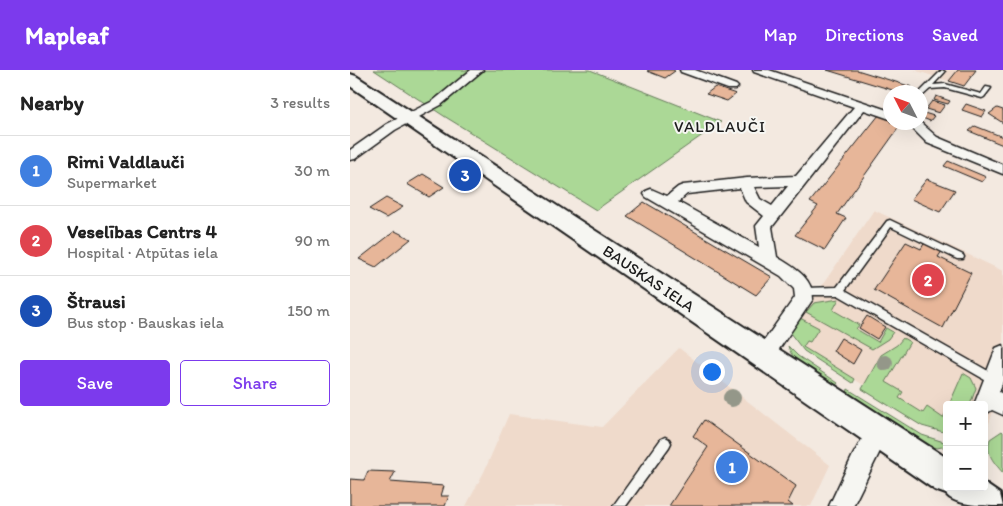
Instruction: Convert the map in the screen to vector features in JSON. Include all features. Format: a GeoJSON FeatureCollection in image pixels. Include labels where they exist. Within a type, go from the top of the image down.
{"type":"FeatureCollection","features":[{"type":"Feature","properties":{"kind":"main road","name":"BAUSKAS IELA"},"geometry":{"type":"LineString","coordinates":[[350,79],[943,475]]}},
{"type":"Feature","properties":{"kind":"main road"},"geometry":{"type":"LineString","coordinates":[[966,491],[988,506]]}},
{"type":"Feature","properties":{"kind":"street"},"geometry":{"type":"LineString","coordinates":[[350,156],[391,127],[437,104],[478,70]]}},
{"type":"Feature","properties":{"kind":"street"},"geometry":{"type":"LineString","coordinates":[[685,70],[732,87]]}},
{"type":"Feature","properties":{"kind":"street"},"geometry":{"type":"LineString","coordinates":[[758,70],[883,112]]}},
{"type":"Feature","properties":{"kind":"street"},"geometry":{"type":"LineString","coordinates":[[768,260],[764,226],[862,105]]}},
{"type":"Feature","properties":{"kind":"street"},"geometry":{"type":"LineString","coordinates":[[921,130],[932,140],[1003,170]]}},
{"type":"Feature","properties":{"kind":"street"},"geometry":{"type":"LineString","coordinates":[[668,203],[683,190],[747,183],[800,181]]}},
{"type":"Feature","properties":{"kind":"street"},"geometry":{"type":"LineString","coordinates":[[747,183],[746,191],[752,202],[773,214]]}},
{"type":"Feature","properties":{"kind":"street"},"geometry":{"type":"LineString","coordinates":[[651,194],[768,260],[800,282],[805,292],[804,300],[764,355]]}},
{"type":"Feature","properties":{"kind":"street"},"geometry":{"type":"LineString","coordinates":[[992,396],[1003,354]]}},
{"type":"Feature","properties":{"kind":"street"},"geometry":{"type":"LineString","coordinates":[[841,506],[861,463],[879,431]]}},
{"type":"Feature","properties":{"kind":"lane"},"geometry":{"type":"LineString","coordinates":[[929,86],[942,72]]}},
{"type":"Feature","properties":{"kind":"lane"},"geometry":{"type":"LineString","coordinates":[[929,86],[945,86],[982,96],[988,88]]}},
{"type":"Feature","properties":{"kind":"lane"},"geometry":{"type":"LineString","coordinates":[[839,291],[890,223],[960,257]]}},
{"type":"Feature","properties":{"kind":"lane"},"geometry":{"type":"LineString","coordinates":[[805,292],[839,291],[992,396]]}},
{"type":"Feature","properties":{"kind":"lane"},"geometry":{"type":"LineString","coordinates":[[619,506],[665,443]]}},
{"type":"Feature","properties":{"kind":"shaded area"},"geometry":{"type":"Polygon","coordinates":[[[914,70],[976,70],[964,86],[914,70]]]}},
{"type":"Feature","properties":{"kind":"shaded area"},"geometry":{"type":"Polygon","coordinates":[[[874,210],[1003,271],[1003,383],[988,426],[988,401],[943,401],[943,431],[921,420],[806,350],[790,332],[874,210]]]}},
{"type":"Feature","properties":{"kind":"shaded area"},"geometry":{"type":"Polygon","coordinates":[[[679,348],[830,465],[811,506],[466,506],[484,472],[509,414],[602,427],[679,348]]]}},
{"type":"Feature","properties":{"kind":"green space"},"geometry":{"type":"Polygon","coordinates":[[[374,70],[590,70],[721,122],[596,210],[444,116],[374,70]]]}},
{"type":"Feature","properties":{"kind":"green space"},"geometry":{"type":"Polygon","coordinates":[[[839,299],[833,310],[859,325],[856,329],[878,342],[886,328],[893,332],[888,339],[872,349],[806,312],[814,303],[839,299]]]}},
{"type":"Feature","properties":{"kind":"green space"},"geometry":{"type":"Polygon","coordinates":[[[800,318],[819,328],[810,342],[807,341],[803,347],[855,379],[853,383],[804,351],[790,333],[800,318]]]}},
{"type":"Feature","properties":{"kind":"green space"},"geometry":{"type":"Polygon","coordinates":[[[903,338],[910,342],[886,382],[903,392],[899,398],[923,413],[927,407],[943,418],[943,432],[922,426],[862,389],[881,355],[897,345],[903,338]]]}},
{"type":"Feature","properties":{"kind":"green space"},"geometry":{"type":"Polygon","coordinates":[[[788,346],[798,356],[838,383],[835,387],[808,370],[795,359],[788,346]]]}},
{"type":"Feature","properties":{"kind":"green space"},"geometry":{"type":"Polygon","coordinates":[[[963,373],[971,378],[976,388],[971,401],[951,401],[963,373]]]}},
{"type":"Feature","properties":{"kind":"green space"},"geometry":{"type":"Polygon","coordinates":[[[848,389],[922,435],[943,442],[943,447],[937,448],[924,443],[847,394],[848,389]]]}},
{"type":"Feature","properties":{"kind":"green space"},"geometry":{"type":"Polygon","coordinates":[[[1002,431],[1003,473],[993,461],[989,449],[990,439],[1002,431]]]}},
{"type":"Feature","properties":{"kind":"building"},"geometry":{"type":"Polygon","coordinates":[[[827,70],[857,70],[906,85],[883,85],[883,87],[827,70]]]}},
{"type":"Feature","properties":{"kind":"building"},"geometry":{"type":"Polygon","coordinates":[[[958,70],[976,70],[964,86],[949,81],[958,70]]]}},
{"type":"Feature","properties":{"kind":"building"},"geometry":{"type":"Polygon","coordinates":[[[647,71],[675,71],[665,78],[647,71]]]}},
{"type":"Feature","properties":{"kind":"building"},"geometry":{"type":"Polygon","coordinates":[[[715,87],[736,94],[727,101],[706,94],[715,87]]]}},
{"type":"Feature","properties":{"kind":"building"},"geometry":{"type":"Polygon","coordinates":[[[936,96],[950,101],[948,104],[934,100],[936,96]]]}},
{"type":"Feature","properties":{"kind":"building"},"geometry":{"type":"Polygon","coordinates":[[[932,101],[945,105],[939,113],[928,110],[932,101]]]}},
{"type":"Feature","properties":{"kind":"building"},"geometry":{"type":"Polygon","coordinates":[[[966,104],[986,111],[982,117],[962,110],[966,104]]]}},
{"type":"Feature","properties":{"kind":"building"},"geometry":{"type":"Polygon","coordinates":[[[997,108],[1003,110],[1003,123],[989,114],[997,108]]]}},
{"type":"Feature","properties":{"kind":"building"},"geometry":{"type":"Polygon","coordinates":[[[928,114],[934,116],[930,121],[928,120],[928,114]]]}},
{"type":"Feature","properties":{"kind":"building"},"geometry":{"type":"Polygon","coordinates":[[[879,115],[883,116],[883,130],[897,130],[837,214],[846,218],[825,250],[795,235],[818,206],[810,202],[879,115]]]}},
{"type":"Feature","properties":{"kind":"building"},"geometry":{"type":"Polygon","coordinates":[[[975,126],[1003,137],[1003,145],[969,131],[975,126]]]}},
{"type":"Feature","properties":{"kind":"building"},"geometry":{"type":"Polygon","coordinates":[[[948,161],[986,177],[982,182],[944,166],[948,161]]]}},
{"type":"Feature","properties":{"kind":"building"},"geometry":{"type":"Polygon","coordinates":[[[423,174],[444,187],[429,197],[407,184],[423,174]]]}},
{"type":"Feature","properties":{"kind":"building"},"geometry":{"type":"Polygon","coordinates":[[[927,179],[955,190],[940,212],[911,199],[927,179]]]}},
{"type":"Feature","properties":{"kind":"building"},"geometry":{"type":"Polygon","coordinates":[[[386,198],[403,207],[386,218],[369,209],[386,198]]]}},
{"type":"Feature","properties":{"kind":"building"},"geometry":{"type":"Polygon","coordinates":[[[644,202],[772,277],[756,295],[627,216],[644,202]]]}},
{"type":"Feature","properties":{"kind":"building"},"geometry":{"type":"Polygon","coordinates":[[[395,231],[411,239],[376,267],[359,259],[395,231]]]}},
{"type":"Feature","properties":{"kind":"building"},"geometry":{"type":"Polygon","coordinates":[[[906,242],[921,249],[925,242],[942,251],[938,257],[971,273],[943,328],[874,290],[906,242]]]}},
{"type":"Feature","properties":{"kind":"building"},"geometry":{"type":"Polygon","coordinates":[[[867,316],[885,327],[877,339],[859,328],[867,316]]]}},
{"type":"Feature","properties":{"kind":"building"},"geometry":{"type":"Polygon","coordinates":[[[841,338],[861,350],[853,364],[833,351],[841,338]]]}},
{"type":"Feature","properties":{"kind":"building"},"geometry":{"type":"Polygon","coordinates":[[[704,420],[796,486],[788,502],[793,506],[669,506],[708,447],[693,436],[704,420]]]}},
{"type":"Feature","properties":{"kind":"building"},"geometry":{"type":"Polygon","coordinates":[[[368,471],[395,472],[390,482],[444,486],[441,496],[449,496],[445,506],[350,506],[350,479],[364,480],[368,471]]]}},
{"type":"Feature","properties":{"kind":"place","name":"Štrausi"},"geometry":{"type":"Point","coordinates":[465,175]}},
{"type":"Feature","properties":{"kind":"place","name":"Veselības Centrs 4"},"geometry":{"type":"Point","coordinates":[928,280]}},
{"type":"Feature","properties":{"kind":"place","name":"Rimi Valdlauči"},"geometry":{"type":"Point","coordinates":[732,467]}},
{"type":"Feature","properties":{"kind":"district","name":"VALDLAUČI"},"geometry":{"type":"Point","coordinates":[720,126]}}]}
